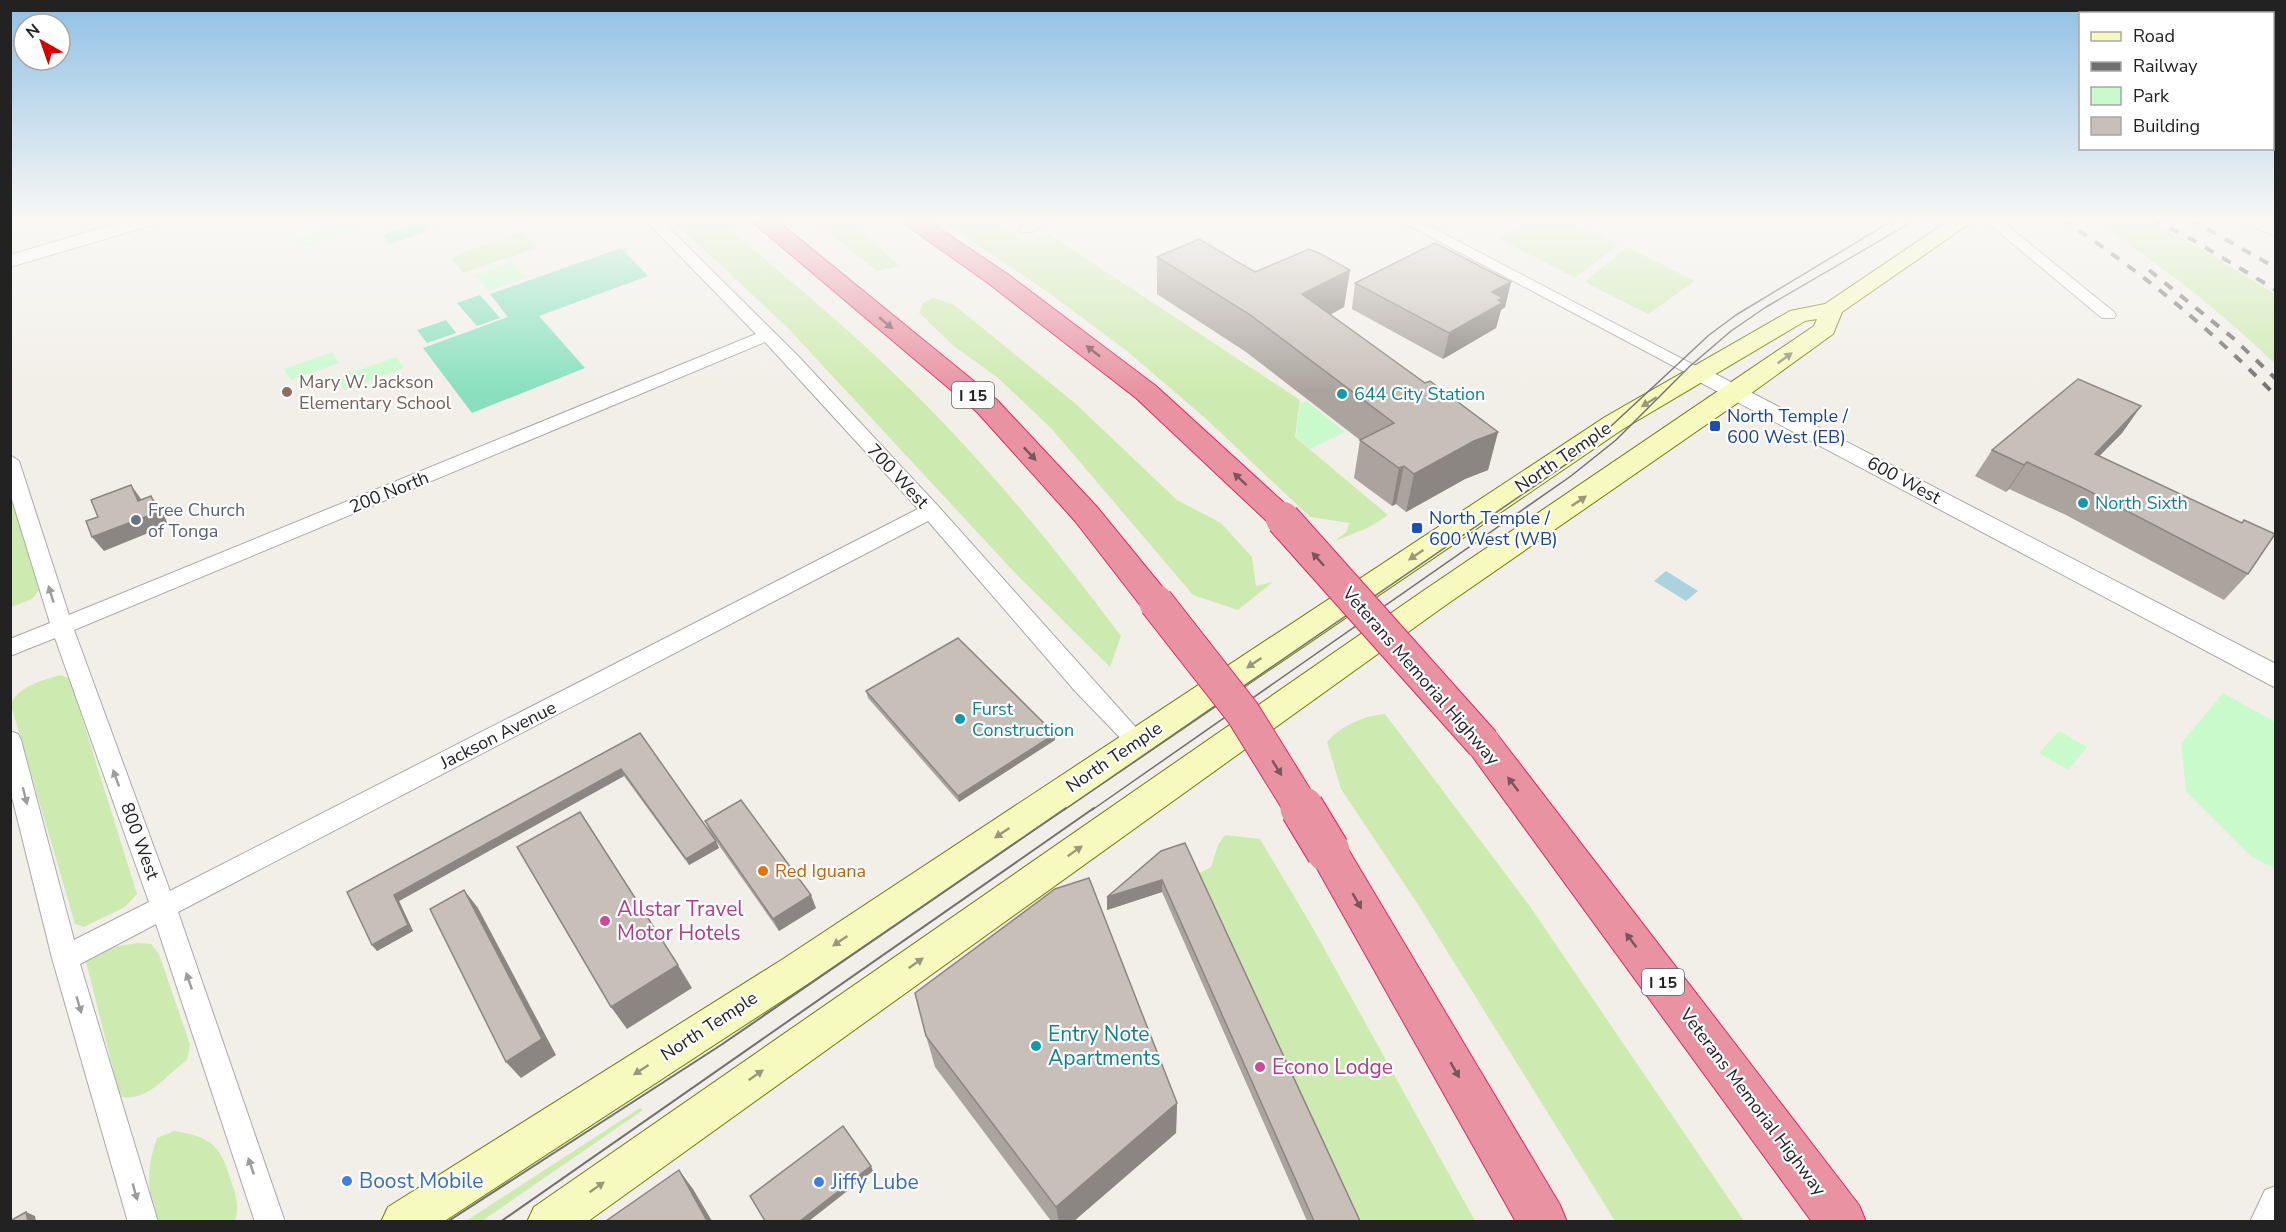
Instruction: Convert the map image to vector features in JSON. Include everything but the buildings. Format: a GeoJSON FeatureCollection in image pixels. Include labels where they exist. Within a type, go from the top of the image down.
{"type":"FeatureCollection","features":[{"type":"Feature","properties":{"kind":"highway","name":"I 15"},"geometry":{"type":"LineString","coordinates":[[830,276],[987,406],[1086,514],[1243,713],[1328,851],[1543,1221]]}},
{"type":"Feature","properties":{"kind":"highway","name":"Veterans Memorial Highway"},"geometry":{"type":"LineString","coordinates":[[995,276],[1146,392],[1283,519],[1483,743],[1842,1221]]}},
{"type":"Feature","properties":{"kind":"main road","name":"North Temple"},"geometry":{"type":"LineString","coordinates":[[403,1221],[796,970],[1614,423],[1798,316],[1832,309],[1881,276]]}},
{"type":"Feature","properties":{"kind":"main road","name":"North Temple"},"geometry":{"type":"LineString","coordinates":[[549,1221],[1378,638],[1737,392],[1825,329],[1832,309]]}},
{"type":"Feature","properties":{"kind":"street","name":"700 West"},"geometry":{"type":"LineString","coordinates":[[708,276],[767,335],[931,511],[1068,668],[1137,741]]}},
{"type":"Feature","properties":{"kind":"street","name":"600 West"},"geometry":{"type":"LineString","coordinates":[[1515,276],[2276,677]]}},
{"type":"Feature","properties":{"kind":"street"},"geometry":{"type":"LineString","coordinates":[[2061,276],[2108,315]]}},
{"type":"Feature","properties":{"kind":"street","name":"200 North"},"geometry":{"type":"LineString","coordinates":[[10,648],[767,335]]}},
{"type":"Feature","properties":{"kind":"street","name":"800 West"},"geometry":{"type":"LineString","coordinates":[[10,461],[62,627],[164,908],[270,1221]]}},
{"type":"Feature","properties":{"kind":"street","name":"Jackson Avenue"},"geometry":{"type":"LineString","coordinates":[[65,958],[931,511]]}},
{"type":"Feature","properties":{"kind":"street"},"geometry":{"type":"LineString","coordinates":[[10,740],[65,958],[143,1221]]}},
{"type":"Feature","properties":{"kind":"street"},"geometry":{"type":"LineString","coordinates":[[2265,1221],[2276,1201]]}},
{"type":"Feature","properties":{"kind":"green space"},"geometry":{"type":"Polygon","coordinates":[[[476,276],[526,278],[489,291],[476,276]]]}},
{"type":"Feature","properties":{"kind":"green space"},"geometry":{"type":"Polygon","coordinates":[[[540,276],[647,276],[539,316],[585,368],[472,413],[423,348],[508,317],[490,294],[540,276]]]}},
{"type":"Feature","properties":{"kind":"green space"},"geometry":{"type":"Polygon","coordinates":[[[733,276],[786,276],[857,339],[932,411],[1017,504],[1121,636],[1110,667],[1016,574],[786,326],[733,276]]]}},
{"type":"Feature","properties":{"kind":"green space"},"geometry":{"type":"Polygon","coordinates":[[[1025,276],[1113,276],[1300,400],[1295,437],[1388,515],[1370,527],[1335,541],[1347,531],[1349,523],[1310,517],[1204,417],[1127,351],[1025,276]]]}},
{"type":"Feature","properties":{"kind":"green space"},"geometry":{"type":"Polygon","coordinates":[[[1592,276],[1686,276],[1695,281],[1648,314],[1585,282],[1592,276]]]}},
{"type":"Feature","properties":{"kind":"green space"},"geometry":{"type":"Polygon","coordinates":[[[2173,276],[2247,276],[2275,294],[2275,364],[2232,324],[2173,276]]]}},
{"type":"Feature","properties":{"kind":"green space"},"geometry":{"type":"Polygon","coordinates":[[[480,295],[500,318],[477,326],[457,303],[480,295]]]}},
{"type":"Feature","properties":{"kind":"green space"},"geometry":{"type":"Polygon","coordinates":[[[933,298],[953,304],[1077,405],[1177,500],[1221,523],[1252,557],[1256,586],[1273,582],[1238,610],[1193,595],[1051,428],[997,377],[955,347],[919,313],[923,303],[933,298]]]}},
{"type":"Feature","properties":{"kind":"green space"},"geometry":{"type":"Polygon","coordinates":[[[446,320],[456,333],[427,343],[417,330],[446,320]]]}},
{"type":"Feature","properties":{"kind":"green space"},"geometry":{"type":"Polygon","coordinates":[[[332,352],[339,363],[291,380],[284,369],[332,352]]]}},
{"type":"Feature","properties":{"kind":"green space"},"geometry":{"type":"Polygon","coordinates":[[[396,357],[404,368],[344,390],[336,378],[396,357]]]}},
{"type":"Feature","properties":{"kind":"green space"},"geometry":{"type":"Polygon","coordinates":[[[1306,401],[1345,432],[1310,449],[1296,437],[1300,404],[1306,401]]]}},
{"type":"Feature","properties":{"kind":"green space"},"geometry":{"type":"Polygon","coordinates":[[[10,495],[40,589],[32,599],[11,607],[10,495]]]}},
{"type":"Feature","properties":{"kind":"green space"},"geometry":{"type":"Polygon","coordinates":[[[61,675],[70,679],[137,894],[125,907],[84,927],[75,924],[11,705],[19,693],[25,689],[61,675]]]}},
{"type":"Feature","properties":{"kind":"green space"},"geometry":{"type":"Polygon","coordinates":[[[2223,693],[2275,722],[2275,869],[2251,856],[2186,791],[2181,744],[2223,693]]]}},
{"type":"Feature","properties":{"kind":"green space"},"geometry":{"type":"Polygon","coordinates":[[[1385,714],[1529,905],[1744,1221],[1615,1221],[1419,906],[1341,789],[1327,742],[1353,722],[1385,714]]]}},
{"type":"Feature","properties":{"kind":"green space"},"geometry":{"type":"Polygon","coordinates":[[[2059,731],[2087,747],[2068,770],[2039,753],[2059,731]]]}},
{"type":"Feature","properties":{"kind":"green space"},"geometry":{"type":"Polygon","coordinates":[[[1225,835],[1260,839],[1314,930],[1475,1221],[1357,1221],[1196,875],[1211,867],[1218,845],[1225,835]]]}},
{"type":"Feature","properties":{"kind":"green space"},"geometry":{"type":"Polygon","coordinates":[[[138,943],[151,944],[159,954],[190,1045],[187,1060],[157,1086],[141,1095],[122,1097],[119,1093],[86,962],[106,948],[138,943]]]}},
{"type":"Feature","properties":{"kind":"green space"},"geometry":{"type":"Polygon","coordinates":[[[640,1108],[643,1110],[482,1221],[466,1221],[640,1108]]]}},
{"type":"Feature","properties":{"kind":"green space"},"geometry":{"type":"Polygon","coordinates":[[[174,1131],[188,1133],[207,1141],[219,1153],[228,1171],[236,1198],[235,1221],[157,1221],[149,1179],[151,1160],[157,1138],[174,1131]]]}},
{"type":"Feature","properties":{"kind":"water"},"geometry":{"type":"Polygon","coordinates":[[[1666,571],[1698,591],[1686,601],[1654,581],[1666,571]]]}},
{"type":"Feature","properties":{"kind":"tram line"},"geometry":{"type":"LineString","coordinates":[[1064,810],[1581,454],[1709,335],[1736,315],[1800,276]]}},
{"type":"Feature","properties":{"kind":"tram line"},"geometry":{"type":"LineString","coordinates":[[1092,810],[1571,476],[1616,440],[1689,367],[1731,331],[1766,307],[1818,276]]}},
{"type":"Feature","properties":{"kind":"tram line"},"geometry":{"type":"LineString","coordinates":[[447,1222],[721,1045],[1066,808]]}},
{"type":"Feature","properties":{"kind":"tram line"},"geometry":{"type":"LineString","coordinates":[[500,1222],[1094,808]]}},
{"type":"Feature","properties":{"kind":"railway"},"geometry":{"type":"LineString","coordinates":[[2142,276],[2226,347],[2276,396]]}},
{"type":"Feature","properties":{"kind":"railway"},"geometry":{"type":"LineString","coordinates":[[2157,276],[2233,338],[2276,379]]}},
{"type":"Feature","properties":{"kind":"railway"},"geometry":{"type":"LineString","coordinates":[[2254,276],[2276,290]]}},
{"type":"Feature","properties":{"kind":"place","name":"Mary W. Jackson Elementary School"},"geometry":{"type":"Point","coordinates":[287,392]}},
{"type":"Feature","properties":{"kind":"place","name":"644 City Station"},"geometry":{"type":"Point","coordinates":[1342,394]}},
{"type":"Feature","properties":{"kind":"place","name":"North Temple / 600 West (EB)"},"geometry":{"type":"Point","coordinates":[1715,426]}},
{"type":"Feature","properties":{"kind":"place","name":"North Sixth"},"geometry":{"type":"Point","coordinates":[2083,503]}},
{"type":"Feature","properties":{"kind":"place","name":"Free Church of Tonga"},"geometry":{"type":"Point","coordinates":[136,520]}},
{"type":"Feature","properties":{"kind":"place","name":"North Temple / 600 West (WB)"},"geometry":{"type":"Point","coordinates":[1417,528]}},
{"type":"Feature","properties":{"kind":"place","name":"Furst Construction"},"geometry":{"type":"Point","coordinates":[960,719]}},
{"type":"Feature","properties":{"kind":"place","name":"Red Iguana"},"geometry":{"type":"Point","coordinates":[763,871]}},
{"type":"Feature","properties":{"kind":"place","name":"Allstar Travel Motor Hotels"},"geometry":{"type":"Point","coordinates":[605,921]}},
{"type":"Feature","properties":{"kind":"place","name":"Entry Note Apartments"},"geometry":{"type":"Point","coordinates":[1036,1046]}},
{"type":"Feature","properties":{"kind":"place","name":"Econo Lodge"},"geometry":{"type":"Point","coordinates":[1260,1067]}},
{"type":"Feature","properties":{"kind":"place","name":"Boost Mobile"},"geometry":{"type":"Point","coordinates":[347,1181]}},
{"type":"Feature","properties":{"kind":"place","name":"Jiffy Lube"},"geometry":{"type":"Point","coordinates":[819,1182]}}]}
